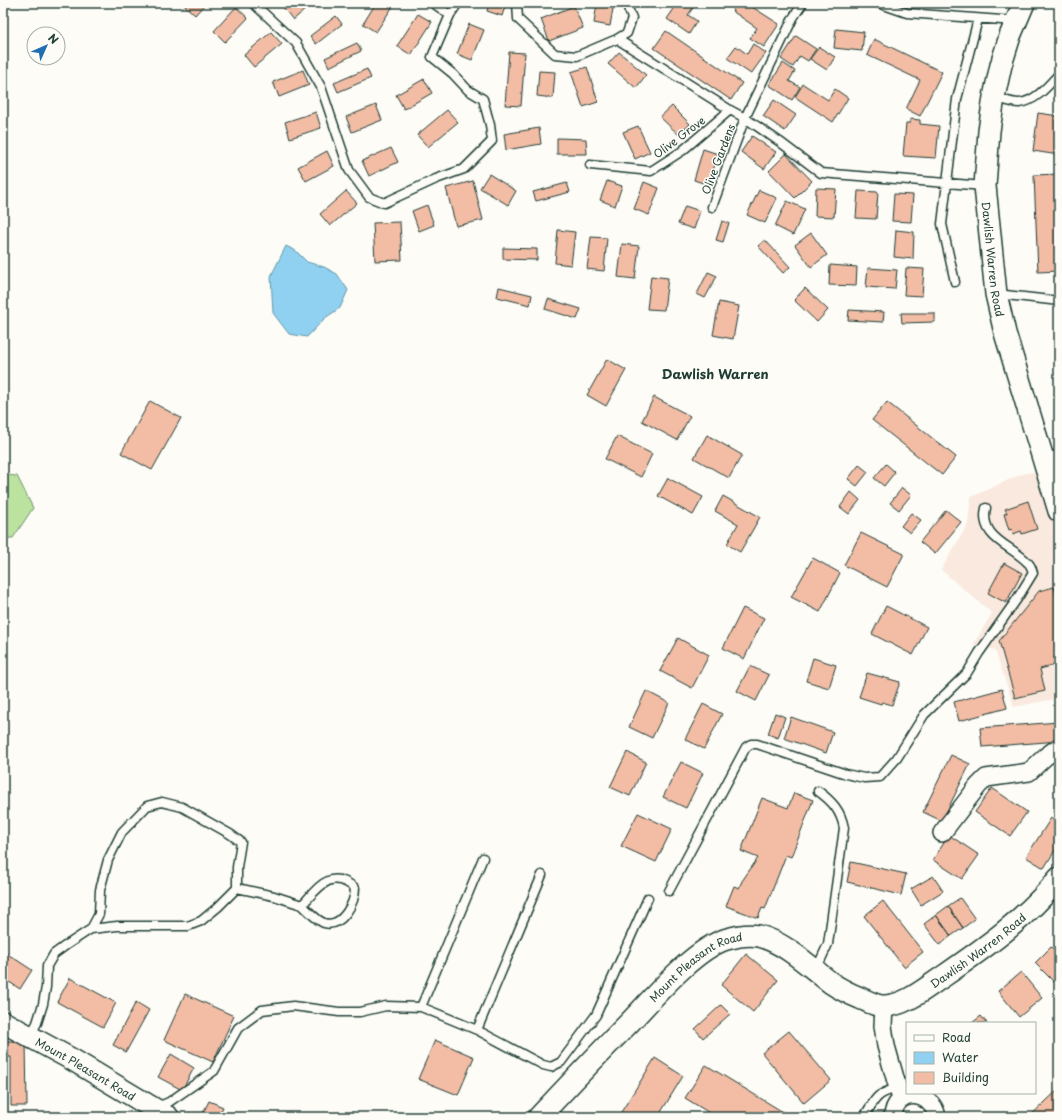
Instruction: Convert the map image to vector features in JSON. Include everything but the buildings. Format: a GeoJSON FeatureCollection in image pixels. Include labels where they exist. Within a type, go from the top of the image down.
{"type":"FeatureCollection","features":[{"type":"Feature","properties":{"kind":"street","name":"Dawlish Warren Road"},"geometry":{"type":"LineString","coordinates":[[1020,12],[1001,65],[994,97],[988,131],[985,186],[996,294],[1012,358],[1051,456],[1059,511]]}},
{"type":"Feature","properties":{"kind":"street"},"geometry":{"type":"LineString","coordinates":[[942,833],[978,786],[986,778],[1029,772],[1045,757],[1059,747]]}},
{"type":"Feature","properties":{"kind":"street","name":"Dawlish Warren Road"},"geometry":{"type":"LineString","coordinates":[[884,1006],[904,1001],[917,994],[963,962],[999,935],[1027,911],[1059,878]]}},
{"type":"Feature","properties":{"kind":"street","name":"Mount Pleasant Road"},"geometry":{"type":"LineString","coordinates":[[538,1117],[669,981],[702,951],[725,939],[742,935],[759,936],[776,943],[848,993],[884,1006]]}},
{"type":"Feature","properties":{"kind":"street"},"geometry":{"type":"LineString","coordinates":[[884,1006],[883,1026],[886,1046],[900,1094],[893,1112],[893,1117]]}},
{"type":"Feature","properties":{"kind":"street","name":"Mount Pleasant Road"},"geometry":{"type":"LineString","coordinates":[[3,1022],[30,1036],[151,1108]]}},
{"type":"Feature","properties":{"kind":"street"},"geometry":{"type":"LineString","coordinates":[[900,1094],[909,1096],[916,1095],[925,1098],[936,1110],[937,1117]]}},
{"type":"Feature","properties":{"kind":"lane"},"geometry":{"type":"LineString","coordinates":[[253,3],[296,43],[321,87],[349,170],[369,197],[384,203],[436,179],[464,169],[492,141],[490,125],[483,99],[468,90],[453,74],[432,57],[450,15],[458,3]]}},
{"type":"Feature","properties":{"kind":"lane"},"geometry":{"type":"LineString","coordinates":[[433,3],[450,15]]}},
{"type":"Feature","properties":{"kind":"lane"},"geometry":{"type":"LineString","coordinates":[[516,3],[518,19],[555,54],[577,56],[617,39],[626,33],[632,18],[626,3]]}},
{"type":"Feature","properties":{"kind":"lane","name":"Olive Gardens"},"geometry":{"type":"LineString","coordinates":[[712,207],[745,118],[793,18],[803,3]]}},
{"type":"Feature","properties":{"kind":"lane"},"geometry":{"type":"LineString","coordinates":[[878,3],[907,13],[978,19],[1020,12]]}},
{"type":"Feature","properties":{"kind":"lane"},"geometry":{"type":"LineString","coordinates":[[954,282],[942,224],[957,99],[978,19]]}},
{"type":"Feature","properties":{"kind":"lane"},"geometry":{"type":"LineString","coordinates":[[617,39],[745,118],[821,173],[985,186]]}},
{"type":"Feature","properties":{"kind":"lane"},"geometry":{"type":"LineString","coordinates":[[994,97],[1018,103],[1028,102],[1059,74]]}},
{"type":"Feature","properties":{"kind":"lane","name":"Olive Grove"},"geometry":{"type":"LineString","coordinates":[[590,165],[651,171],[682,151],[730,110]]}},
{"type":"Feature","properties":{"kind":"lane"},"geometry":{"type":"LineString","coordinates":[[996,294],[1059,301]]}},
{"type":"Feature","properties":{"kind":"lane"},"geometry":{"type":"LineString","coordinates":[[669,891],[746,747],[751,744],[757,744],[846,774],[864,778],[880,777],[896,758],[924,714],[967,673],[1033,573],[1029,562],[1000,542],[989,530],[984,515],[986,508]]}},
{"type":"Feature","properties":{"kind":"lane"},"geometry":{"type":"LineString","coordinates":[[816,971],[828,944],[844,828],[842,819],[835,806],[818,791]]}},
{"type":"Feature","properties":{"kind":"lane"},"geometry":{"type":"LineString","coordinates":[[92,929],[99,914],[100,890],[108,860],[122,832],[147,806],[162,802],[182,807],[230,834],[241,842],[237,867],[238,888]]}},
{"type":"Feature","properties":{"kind":"lane"},"geometry":{"type":"LineString","coordinates":[[421,1007],[483,858]]}},
{"type":"Feature","properties":{"kind":"lane"},"geometry":{"type":"LineString","coordinates":[[477,1030],[542,875]]}},
{"type":"Feature","properties":{"kind":"lane"},"geometry":{"type":"LineString","coordinates":[[238,888],[274,896],[302,905],[317,920],[324,923],[333,923],[343,917],[350,908],[355,894],[355,888],[342,879],[333,879],[323,884],[302,905]]}},
{"type":"Feature","properties":{"kind":"lane"},"geometry":{"type":"LineString","coordinates":[[30,1036],[37,1023],[46,987],[47,966],[54,954],[92,929],[117,926],[188,926],[201,921],[238,888]]}},
{"type":"Feature","properties":{"kind":"lane"},"geometry":{"type":"LineString","coordinates":[[151,1108],[169,1102],[214,1071],[238,1028],[262,1010],[293,1006],[339,1012],[360,1012],[386,1006],[421,1007],[477,1030],[543,1065],[551,1067],[561,1062],[596,1015],[648,898]]}},
{"type":"Feature","properties":{"kind":"lane"},"geometry":{"type":"LineString","coordinates":[[864,1117],[875,1099],[883,1092],[900,1094]]}},
{"type":"Feature","properties":{"kind":"shaded area"},"geometry":{"type":"Polygon","coordinates":[[[1057,468],[1059,472],[1059,698],[1014,707],[995,650],[973,645],[992,613],[941,570],[968,524],[971,497],[1022,474],[1057,468]]]}},
{"type":"Feature","properties":{"kind":"green space"},"geometry":{"type":"Polygon","coordinates":[[[3,475],[17,476],[33,508],[13,538],[3,538],[3,475]]]}},
{"type":"Feature","properties":{"kind":"water"},"geometry":{"type":"Polygon","coordinates":[[[286,246],[296,251],[307,262],[324,267],[337,274],[348,290],[340,308],[325,318],[307,337],[289,334],[273,313],[271,276],[286,246]]]}},
{"type":"Feature","properties":{"kind":"district","name":"Dawlish Warren"},"geometry":{"type":"Point","coordinates":[715,373]}}]}
